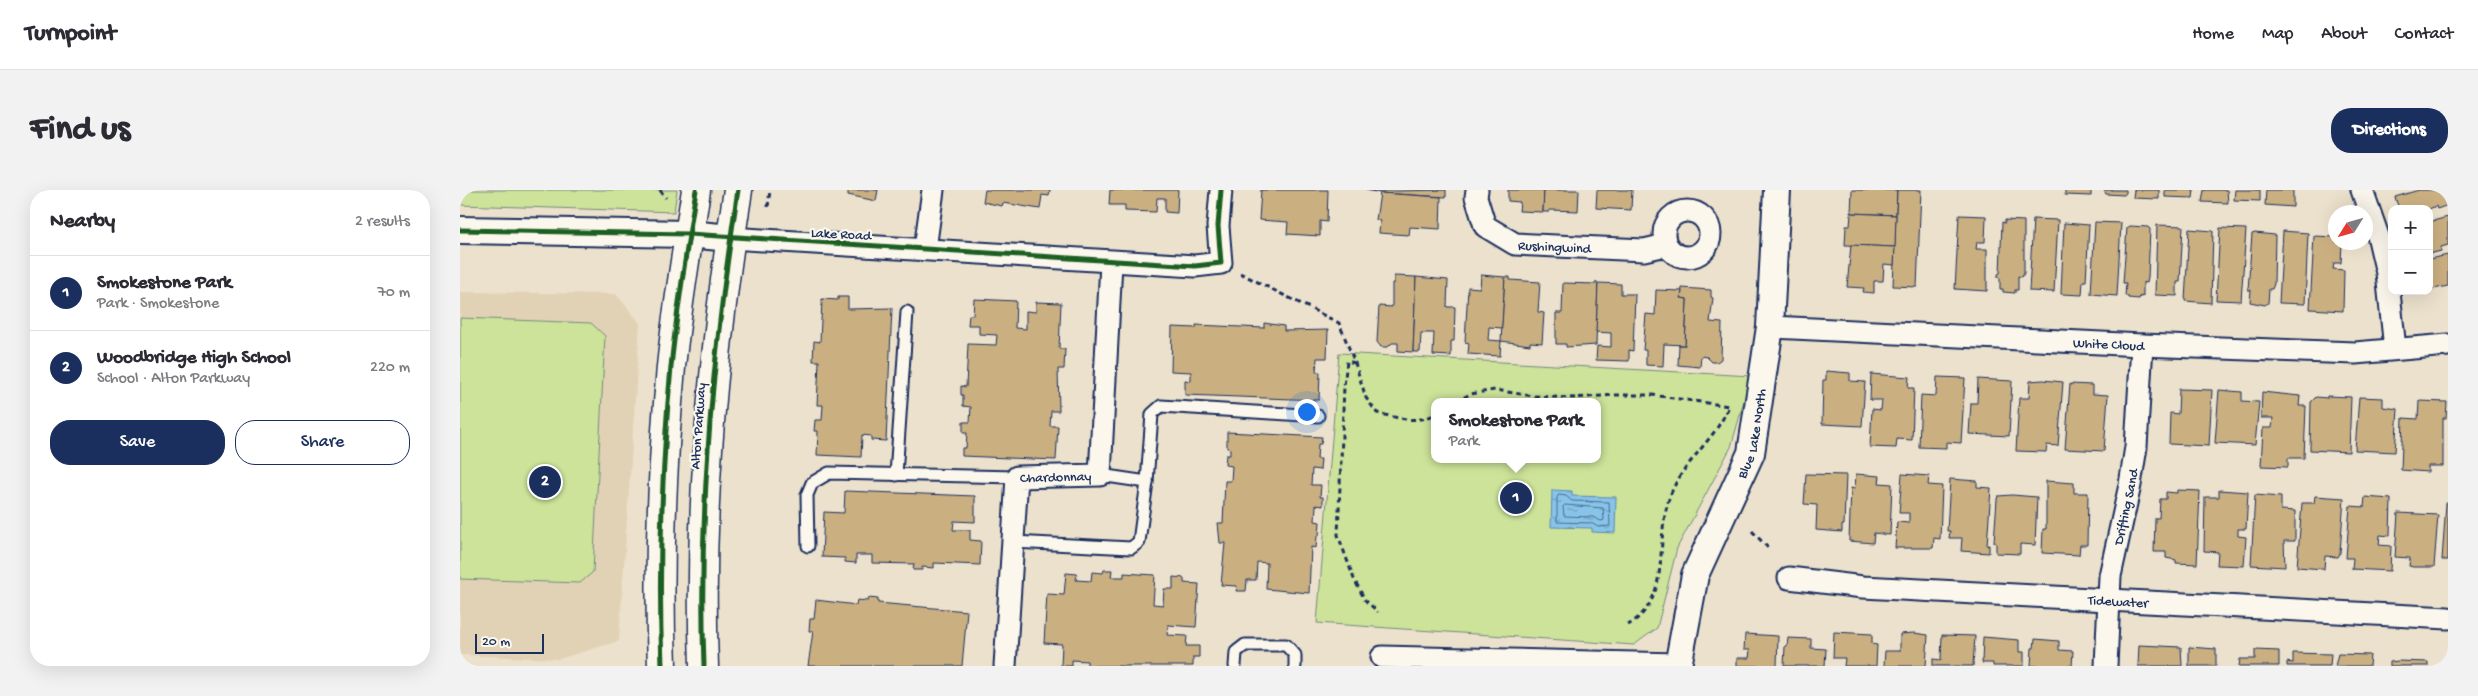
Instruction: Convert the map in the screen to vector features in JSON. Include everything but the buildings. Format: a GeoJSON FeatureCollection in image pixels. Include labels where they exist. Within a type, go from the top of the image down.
{"type":"FeatureCollection","features":[{"type":"Feature","properties":{"kind":"main road"},"geometry":{"type":"LineString","coordinates":[[662,666],[660,590],[671,366],[696,190]]}},
{"type":"Feature","properties":{"kind":"main road","name":"Alton Parkway"},"geometry":{"type":"LineString","coordinates":[[704,666],[702,586],[705,485],[714,362],[738,190]]}},
{"type":"Feature","properties":{"kind":"street"},"geometry":{"type":"LineString","coordinates":[[925,249],[933,190]]}},
{"type":"Feature","properties":{"kind":"street"},"geometry":{"type":"LineString","coordinates":[[1221,190],[1218,226],[1221,263]]}},
{"type":"Feature","properties":{"kind":"street","name":"Rushingwind"},"geometry":{"type":"LineString","coordinates":[[1477,190],[1476,197],[1485,226],[1515,244],[1644,250],[1666,245]]}},
{"type":"Feature","properties":{"kind":"street","name":"Blue Lake North"},"geometry":{"type":"LineString","coordinates":[[1678,665],[1695,576],[1751,453],[1770,326],[1777,190]]}},
{"type":"Feature","properties":{"kind":"street"},"geometry":{"type":"LineString","coordinates":[[2362,190],[2379,239],[2387,273],[2395,349]]}},
{"type":"Feature","properties":{"kind":"street","name":"Lake Road"},"geometry":{"type":"LineString","coordinates":[[460,230],[689,234],[1111,263],[1195,266],[1221,263]]}},
{"type":"Feature","properties":{"kind":"street","name":"Chardonnay"},"geometry":{"type":"LineString","coordinates":[[1005,666],[1018,477],[1100,476],[1111,263]]}},
{"type":"Feature","properties":{"kind":"street","name":"White Cloud"},"geometry":{"type":"LineString","coordinates":[[1770,326],[2142,345],[2355,353],[2448,346]]}},
{"type":"Feature","properties":{"kind":"street","name":"Drifting Sand"},"geometry":{"type":"LineString","coordinates":[[2106,666],[2111,567],[2130,485],[2136,446],[2142,345]]}},
{"type":"Feature","properties":{"kind":"street","name":"Tidewater"},"geometry":{"type":"LineString","coordinates":[[1789,578],[1863,587],[2448,618]]}},
{"type":"Feature","properties":{"kind":"street"},"geometry":{"type":"LineString","coordinates":[[1380,661],[1678,665]]}},
{"type":"Feature","properties":{"kind":"lane"},"geometry":{"type":"LineString","coordinates":[[896,475],[907,312]]}},
{"type":"Feature","properties":{"kind":"lane"},"geometry":{"type":"LineString","coordinates":[[1013,542],[1131,548],[1139,542],[1147,482],[1152,414],[1161,406],[1318,416]]}},
{"type":"Feature","properties":{"kind":"lane"},"geometry":{"type":"LineString","coordinates":[[808,546],[807,495],[812,483],[829,474],[1018,477]]}},
{"type":"Feature","properties":{"kind":"lane"},"geometry":{"type":"LineString","coordinates":[[1100,476],[1147,482]]}},
{"type":"Feature","properties":{"kind":"lane"},"geometry":{"type":"LineString","coordinates":[[1235,666],[1236,652],[1245,645],[1286,645],[1295,655],[1294,666]]}},
{"type":"Feature","properties":{"kind":"path"},"geometry":{"type":"LineString","coordinates":[[660,190],[666,198]]}},
{"type":"Feature","properties":{"kind":"path"},"geometry":{"type":"LineString","coordinates":[[768,207],[770,190]]}},
{"type":"Feature","properties":{"kind":"path"},"geometry":{"type":"LineString","coordinates":[[1221,263],[1339,323],[1355,363],[1366,398],[1376,413],[1405,420],[1431,417]]}},
{"type":"Feature","properties":{"kind":"path"},"geometry":{"type":"LineString","coordinates":[[1355,363],[1347,361],[1344,386],[1338,535],[1354,579],[1366,600],[1378,612]]}},
{"type":"Feature","properties":{"kind":"path"},"geometry":{"type":"LineString","coordinates":[[1463,398],[1470,394],[1495,390],[1533,396],[1573,398],[1652,395],[1729,406],[1711,438],[1675,484],[1662,523],[1659,577],[1656,593],[1648,609],[1639,619],[1628,625]]}},
{"type":"Feature","properties":{"kind":"path"},"geometry":{"type":"LineString","coordinates":[[1752,531],[1770,550]]}},
{"type":"Feature","properties":{"kind":"shaded area"},"geometry":{"type":"Polygon","coordinates":[[[460,292],[616,294],[640,323],[619,641],[559,659],[460,655],[460,292]]]}},
{"type":"Feature","properties":{"kind":"green space"},"geometry":{"type":"Polygon","coordinates":[[[460,190],[677,190],[674,212],[460,205],[460,190]]]}},
{"type":"Feature","properties":{"kind":"green space"},"geometry":{"type":"Polygon","coordinates":[[[460,318],[591,323],[605,336],[593,572],[580,583],[460,579],[460,318]]]}},
{"type":"Feature","properties":{"kind":"green space"},"geometry":{"type":"Polygon","coordinates":[[[1339,353],[1751,376],[1731,447],[1677,548],[1657,628],[1634,645],[1317,623],[1339,353]]]}},
{"type":"Feature","properties":{"kind":"water"},"geometry":{"type":"Polygon","coordinates":[[[1552,490],[1572,491],[1572,496],[1616,497],[1615,533],[1592,532],[1592,528],[1551,527],[1552,490]]]}},
{"type":"Feature","properties":{"kind":"cycle path"},"geometry":{"type":"LineString","coordinates":[[662,666],[661,554],[668,404],[676,322],[696,190]]}},
{"type":"Feature","properties":{"kind":"cycle path"},"geometry":{"type":"LineString","coordinates":[[704,666],[703,546],[709,427],[721,309],[738,190]]}},
{"type":"Feature","properties":{"kind":"cycle path"},"geometry":{"type":"LineString","coordinates":[[460,230],[689,234],[1195,266],[1221,263],[1218,226],[1221,190]]}},
{"type":"Feature","properties":{"kind":"place","name":"Woodbridge High School"},"geometry":{"type":"Point","coordinates":[545,482]}},
{"type":"Feature","properties":{"kind":"place","name":"Smokestone Park"},"geometry":{"type":"Point","coordinates":[1516,498]}}]}
